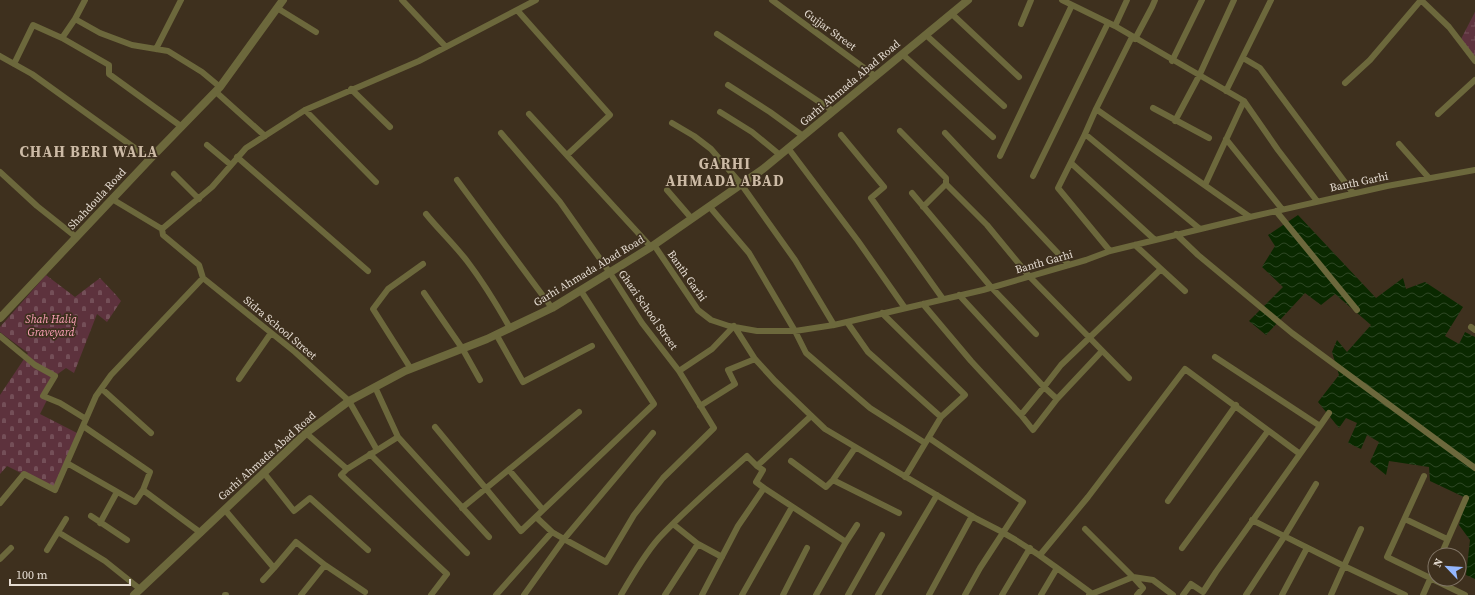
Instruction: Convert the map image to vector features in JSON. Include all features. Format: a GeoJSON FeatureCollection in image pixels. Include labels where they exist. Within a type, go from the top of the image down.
{"type":"FeatureCollection","features":[{"type":"Feature","properties":{"kind":"street"},"geometry":{"type":"LineString","coordinates":[[62,38],[75,19],[85,0]]}},
{"type":"Feature","properties":{"kind":"street"},"geometry":{"type":"LineString","coordinates":[[156,49],[181,0]]}},
{"type":"Feature","properties":{"kind":"street","name":"Shahdoula Road"},"geometry":{"type":"LineString","coordinates":[[0,318],[150,158],[218,90],[283,0]]}},
{"type":"Feature","properties":{"kind":"street"},"geometry":{"type":"LineString","coordinates":[[402,0],[446,47]]}},
{"type":"Feature","properties":{"kind":"street"},"geometry":{"type":"LineString","coordinates":[[162,229],[212,187],[246,148],[305,110],[351,89],[419,62],[536,0]]}},
{"type":"Feature","properties":{"kind":"street","name":"Gujjar Street"},"geometry":{"type":"LineString","coordinates":[[772,0],[875,76]]}},
{"type":"Feature","properties":{"kind":"street","name":"Garhi Ahmada Abad Road"},"geometry":{"type":"LineString","coordinates":[[134,595],[306,433],[348,401],[411,368],[496,334],[552,308],[652,246],[780,155],[968,0]]}},
{"type":"Feature","properties":{"kind":"street"},"geometry":{"type":"LineString","coordinates":[[1021,24],[1031,0]]}},
{"type":"Feature","properties":{"kind":"street"},"geometry":{"type":"LineString","coordinates":[[1062,0],[1115,26],[1133,38],[1244,101],[1278,150],[1317,201]]}},
{"type":"Feature","properties":{"kind":"street"},"geometry":{"type":"LineString","coordinates":[[1115,26],[1127,0]]}},
{"type":"Feature","properties":{"kind":"street"},"geometry":{"type":"LineString","coordinates":[[1110,251],[1058,188],[1096,109],[1133,38],[1155,0]]}},
{"type":"Feature","properties":{"kind":"street"},"geometry":{"type":"LineString","coordinates":[[1172,60],[1202,0]]}},
{"type":"Feature","properties":{"kind":"street"},"geometry":{"type":"LineString","coordinates":[[1175,121],[1199,76],[1234,0]]}},
{"type":"Feature","properties":{"kind":"street"},"geometry":{"type":"LineString","coordinates":[[1226,91],[1271,0]]}},
{"type":"Feature","properties":{"kind":"street"},"geometry":{"type":"LineString","coordinates":[[1345,83],[1370,60],[1421,0],[1449,28],[1475,61]]}},
{"type":"Feature","properties":{"kind":"street"},"geometry":{"type":"LineString","coordinates":[[1000,156],[1072,5]]}},
{"type":"Feature","properties":{"kind":"street"},"geometry":{"type":"LineString","coordinates":[[277,8],[316,32]]}},
{"type":"Feature","properties":{"kind":"street"},"geometry":{"type":"LineString","coordinates":[[517,10],[610,115],[567,155]]}},
{"type":"Feature","properties":{"kind":"street"},"geometry":{"type":"LineString","coordinates":[[952,14],[1019,77]]}},
{"type":"Feature","properties":{"kind":"street"},"geometry":{"type":"LineString","coordinates":[[75,19],[100,33],[132,45],[168,51],[202,72],[218,90],[265,136]]}},
{"type":"Feature","properties":{"kind":"street"},"geometry":{"type":"LineString","coordinates":[[1033,176],[1108,23]]}},
{"type":"Feature","properties":{"kind":"street"},"geometry":{"type":"LineString","coordinates":[[14,64],[33,25],[62,38],[109,65],[109,74],[182,127]]}},
{"type":"Feature","properties":{"kind":"street"},"geometry":{"type":"LineString","coordinates":[[717,34],[833,111]]}},
{"type":"Feature","properties":{"kind":"street"},"geometry":{"type":"LineString","coordinates":[[926,35],[1004,106]]}},
{"type":"Feature","properties":{"kind":"street"},"geometry":{"type":"LineString","coordinates":[[902,54],[993,137]]}},
{"type":"Feature","properties":{"kind":"street"},"geometry":{"type":"LineString","coordinates":[[0,56],[32,74],[150,158]]}},
{"type":"Feature","properties":{"kind":"street"},"geometry":{"type":"LineString","coordinates":[[1243,58],[1260,68],[1353,193]]}},
{"type":"Feature","properties":{"kind":"street"},"geometry":{"type":"LineString","coordinates":[[1438,114],[1475,80]]}},
{"type":"Feature","properties":{"kind":"street"},"geometry":{"type":"LineString","coordinates":[[728,85],[770,112],[802,136]]}},
{"type":"Feature","properties":{"kind":"street"},"geometry":{"type":"LineString","coordinates":[[351,89],[390,127]]}},
{"type":"Feature","properties":{"kind":"street"},"geometry":{"type":"LineString","coordinates":[[1205,185],[1244,101]]}},
{"type":"Feature","properties":{"kind":"street"},"geometry":{"type":"LineString","coordinates":[[1153,108],[1209,138]]}},
{"type":"Feature","properties":{"kind":"street"},"geometry":{"type":"LineString","coordinates":[[1096,109],[1250,217]]}},
{"type":"Feature","properties":{"kind":"street"},"geometry":{"type":"LineString","coordinates":[[305,110],[376,182]]}},
{"type":"Feature","properties":{"kind":"street"},"geometry":{"type":"LineString","coordinates":[[720,112],[752,132],[780,155]]}},
{"type":"Feature","properties":{"kind":"street","name":"Banth Garhi"},"geometry":{"type":"LineString","coordinates":[[529,114],[652,246],[698,310],[711,320],[729,326],[757,331],[795,331],[834,325],[991,287],[1069,265],[1110,251],[1176,234],[1353,193],[1475,170]]}},
{"type":"Feature","properties":{"kind":"street"},"geometry":{"type":"LineString","coordinates":[[672,123],[694,136],[710,149],[741,184],[795,260],[834,325]]}},
{"type":"Feature","properties":{"kind":"street"},"geometry":{"type":"LineString","coordinates":[[900,131],[946,178],[946,184],[923,207]]}},
{"type":"Feature","properties":{"kind":"street","name":"Ghazi School Street"},"geometry":{"type":"LineString","coordinates":[[501,133],[560,202],[610,273],[642,323],[680,371],[714,428],[663,478],[634,514],[606,562],[564,539]]}},
{"type":"Feature","properties":{"kind":"street"},"geometry":{"type":"LineString","coordinates":[[945,133],[1069,265]]}},
{"type":"Feature","properties":{"kind":"street"},"geometry":{"type":"LineString","coordinates":[[1085,134],[1200,229]]}},
{"type":"Feature","properties":{"kind":"street"},"geometry":{"type":"LineString","coordinates":[[840,135],[884,187],[870,198],[943,299]]}},
{"type":"Feature","properties":{"kind":"street"},"geometry":{"type":"LineString","coordinates":[[1226,139],[1357,310]]}},
{"type":"Feature","properties":{"kind":"street"},"geometry":{"type":"LineString","coordinates":[[1398,144],[1429,178]]}},
{"type":"Feature","properties":{"kind":"street"},"geometry":{"type":"LineString","coordinates":[[207,145],[231,165]]}},
{"type":"Feature","properties":{"kind":"street"},"geometry":{"type":"LineString","coordinates":[[788,148],[858,241],[905,308]]}},
{"type":"Feature","properties":{"kind":"street"},"geometry":{"type":"LineString","coordinates":[[237,157],[368,270]]}},
{"type":"Feature","properties":{"kind":"street"},"geometry":{"type":"LineString","coordinates":[[1071,163],[1155,240]]}},
{"type":"Feature","properties":{"kind":"street"},"geometry":{"type":"LineString","coordinates":[[0,172],[37,206],[76,237]]}},
{"type":"Feature","properties":{"kind":"street"},"geometry":{"type":"LineString","coordinates":[[174,174],[199,199]]}},
{"type":"Feature","properties":{"kind":"street"},"geometry":{"type":"LineString","coordinates":[[457,180],[552,308]]}},
{"type":"Feature","properties":{"kind":"street"},"geometry":{"type":"LineString","coordinates":[[946,184],[987,225],[1029,276],[1128,378]]}},
{"type":"Feature","properties":{"kind":"street"},"geometry":{"type":"LineString","coordinates":[[667,190],[692,219]]}},
{"type":"Feature","properties":{"kind":"street"},"geometry":{"type":"LineString","coordinates":[[912,193],[991,287],[1036,334]]}},
{"type":"Feature","properties":{"kind":"street","name":"Sidra School Street"},"geometry":{"type":"LineString","coordinates":[[112,199],[162,229],[164,235],[199,265],[203,278],[295,352],[348,401],[377,450]]}},
{"type":"Feature","properties":{"kind":"street"},"geometry":{"type":"LineString","coordinates":[[709,206],[748,253],[795,331],[806,353],[870,408],[925,444]]}},
{"type":"Feature","properties":{"kind":"street"},"geometry":{"type":"LineString","coordinates":[[426,214],[466,260],[490,293],[510,328]]}},
{"type":"Feature","properties":{"kind":"street"},"geometry":{"type":"LineString","coordinates":[[1176,234],[1198,255],[1292,333],[1475,468]]}},
{"type":"Feature","properties":{"kind":"street"},"geometry":{"type":"LineString","coordinates":[[1135,245],[1185,292]]}},
{"type":"Feature","properties":{"kind":"street"},"geometry":{"type":"LineString","coordinates":[[411,368],[373,309],[388,289],[423,264]]}},
{"type":"Feature","properties":{"kind":"street"},"geometry":{"type":"LineString","coordinates":[[1021,415],[1061,364],[1161,269]]}},
{"type":"Feature","properties":{"kind":"street"},"geometry":{"type":"LineString","coordinates":[[0,503],[24,474],[54,490],[96,396],[111,376],[203,278]]}},
{"type":"Feature","properties":{"kind":"street"},"geometry":{"type":"LineString","coordinates":[[435,427],[521,531],[654,404],[581,291]]}},
{"type":"Feature","properties":{"kind":"street"},"geometry":{"type":"LineString","coordinates":[[424,294],[462,348],[480,380]]}},
{"type":"Feature","properties":{"kind":"street"},"geometry":{"type":"LineString","coordinates":[[959,295],[1044,387],[1057,399]]}},
{"type":"Feature","properties":{"kind":"street"},"geometry":{"type":"LineString","coordinates":[[923,304],[971,361],[1033,430],[1057,399],[1102,351]]}},
{"type":"Feature","properties":{"kind":"street"},"geometry":{"type":"LineString","coordinates":[[882,313],[965,395],[941,417],[930,438],[905,477]]}},
{"type":"Feature","properties":{"kind":"street"},"geometry":{"type":"LineString","coordinates":[[847,322],[868,352],[941,417]]}},
{"type":"Feature","properties":{"kind":"street"},"geometry":{"type":"LineString","coordinates":[[680,371],[712,349],[734,326],[755,359],[775,381],[825,429],[972,516],[1030,548],[1090,594],[1133,577],[1153,580],[1173,595]]}},
{"type":"Feature","properties":{"kind":"street"},"geometry":{"type":"LineString","coordinates":[[239,379],[271,333]]}},
{"type":"Feature","properties":{"kind":"street"},"geometry":{"type":"LineString","coordinates":[[496,334],[523,382],[592,346]]}},
{"type":"Feature","properties":{"kind":"street"},"geometry":{"type":"LineString","coordinates":[[0,336],[35,365],[55,376],[43,396],[60,403],[86,419]]}},
{"type":"Feature","properties":{"kind":"street"},"geometry":{"type":"LineString","coordinates":[[1215,357],[1320,426]]}},
{"type":"Feature","properties":{"kind":"street"},"geometry":{"type":"LineString","coordinates":[[700,406],[735,384],[728,370],[755,359]]}},
{"type":"Feature","properties":{"kind":"street"},"geometry":{"type":"LineString","coordinates":[[1040,555],[1088,497],[1185,369],[1236,405],[1300,454]]}},
{"type":"Feature","properties":{"kind":"street"},"geometry":{"type":"LineString","coordinates":[[375,387],[398,437],[490,537]]}},
{"type":"Feature","properties":{"kind":"street"},"geometry":{"type":"LineString","coordinates":[[102,389],[151,433]]}},
{"type":"Feature","properties":{"kind":"street"},"geometry":{"type":"LineString","coordinates":[[1168,501],[1236,405]]}},
{"type":"Feature","properties":{"kind":"street"},"geometry":{"type":"LineString","coordinates":[[462,508],[579,412]]}},
{"type":"Feature","properties":{"kind":"street"},"geometry":{"type":"LineString","coordinates":[[1183,595],[1191,584],[1203,592],[1252,520],[1329,413]]}},
{"type":"Feature","properties":{"kind":"street"},"geometry":{"type":"LineString","coordinates":[[757,466],[811,416]]}},
{"type":"Feature","properties":{"kind":"street"},"geometry":{"type":"LineString","coordinates":[[67,462],[134,502],[143,490],[150,472],[83,426]]}},
{"type":"Feature","properties":{"kind":"street"},"geometry":{"type":"LineString","coordinates":[[1182,548],[1268,431]]}},
{"type":"Feature","properties":{"kind":"street"},"geometry":{"type":"LineString","coordinates":[[306,433],[347,469]]}},
{"type":"Feature","properties":{"kind":"street"},"geometry":{"type":"LineString","coordinates":[[524,595],[564,539],[653,433]]}},
{"type":"Feature","properties":{"kind":"street"},"geometry":{"type":"LineString","coordinates":[[398,437],[347,469],[341,475],[447,574],[431,595]]}},
{"type":"Feature","properties":{"kind":"street"},"geometry":{"type":"LineString","coordinates":[[930,438],[1023,502],[965,595]]}},
{"type":"Feature","properties":{"kind":"street"},"geometry":{"type":"LineString","coordinates":[[791,461],[826,487],[833,480],[855,448]]}},
{"type":"Feature","properties":{"kind":"street"},"geometry":{"type":"LineString","coordinates":[[370,454],[467,553]]}},
{"type":"Feature","properties":{"kind":"street"},"geometry":{"type":"LineString","coordinates":[[621,595],[633,575],[658,540],[673,524],[747,456],[763,470],[756,482],[846,542]]}},
{"type":"Feature","properties":{"kind":"street"},"geometry":{"type":"LineString","coordinates":[[509,470],[543,510]]}},
{"type":"Feature","properties":{"kind":"street"},"geometry":{"type":"LineString","coordinates":[[264,473],[294,511],[310,498],[368,550]]}},
{"type":"Feature","properties":{"kind":"street"},"geometry":{"type":"LineString","coordinates":[[1424,476],[1387,557],[1427,575]]}},
{"type":"Feature","properties":{"kind":"street"},"geometry":{"type":"LineString","coordinates":[[833,480],[899,513]]}},
{"type":"Feature","properties":{"kind":"street"},"geometry":{"type":"LineString","coordinates":[[1246,595],[1284,537],[1316,484]]}},
{"type":"Feature","properties":{"kind":"street"},"geometry":{"type":"LineString","coordinates":[[702,595],[738,526],[764,488]]}},
{"type":"Feature","properties":{"kind":"street"},"geometry":{"type":"LineString","coordinates":[[143,490],[201,533]]}},
{"type":"Feature","properties":{"kind":"street"},"geometry":{"type":"LineString","coordinates":[[100,523],[117,492]]}},
{"type":"Feature","properties":{"kind":"street"},"geometry":{"type":"LineString","coordinates":[[878,595],[937,495]]}},
{"type":"Feature","properties":{"kind":"street"},"geometry":{"type":"LineString","coordinates":[[1444,547],[1466,498]]}},
{"type":"Feature","properties":{"kind":"street"},"geometry":{"type":"LineString","coordinates":[[742,595],[792,507]]}},
{"type":"Feature","properties":{"kind":"street"},"geometry":{"type":"LineString","coordinates":[[225,510],[274,568]]}},
{"type":"Feature","properties":{"kind":"street"},"geometry":{"type":"LineString","coordinates":[[91,516],[127,540]]}},
{"type":"Feature","properties":{"kind":"street"},"geometry":{"type":"LineString","coordinates":[[536,516],[552,532],[564,539]]}},
{"type":"Feature","properties":{"kind":"street"},"geometry":{"type":"LineString","coordinates":[[929,595],[972,516]]}},
{"type":"Feature","properties":{"kind":"street"},"geometry":{"type":"LineString","coordinates":[[47,550],[66,519]]}},
{"type":"Feature","properties":{"kind":"street"},"geometry":{"type":"LineString","coordinates":[[1405,519],[1448,539]]}},
{"type":"Feature","properties":{"kind":"street"},"geometry":{"type":"LineString","coordinates":[[1252,520],[1405,595]]}},
{"type":"Feature","properties":{"kind":"street"},"geometry":{"type":"LineString","coordinates":[[673,524],[698,544],[722,557]]}},
{"type":"Feature","properties":{"kind":"street"},"geometry":{"type":"LineString","coordinates":[[816,595],[857,525]]}},
{"type":"Feature","properties":{"kind":"street"},"geometry":{"type":"LineString","coordinates":[[1084,529],[1143,588],[1137,595]]}},
{"type":"Feature","properties":{"kind":"street"},"geometry":{"type":"LineString","coordinates":[[1331,595],[1361,529]]}},
{"type":"Feature","properties":{"kind":"street"},"geometry":{"type":"LineString","coordinates":[[58,532],[106,561],[140,589]]}},
{"type":"Feature","properties":{"kind":"street"},"geometry":{"type":"LineString","coordinates":[[496,595],[552,532]]}},
{"type":"Feature","properties":{"kind":"street"},"geometry":{"type":"LineString","coordinates":[[848,595],[882,535]]}},
{"type":"Feature","properties":{"kind":"street"},"geometry":{"type":"LineString","coordinates":[[262,580],[296,542],[325,565],[365,592]]}},
{"type":"Feature","properties":{"kind":"street"},"geometry":{"type":"LineString","coordinates":[[665,595],[698,544]]}},
{"type":"Feature","properties":{"kind":"street"},"geometry":{"type":"LineString","coordinates":[[0,559],[11,548]]}},
{"type":"Feature","properties":{"kind":"street"},"geometry":{"type":"LineString","coordinates":[[783,595],[807,548]]}},
{"type":"Feature","properties":{"kind":"street"},"geometry":{"type":"LineString","coordinates":[[1002,595],[1030,548]]}},
{"type":"Feature","properties":{"kind":"street"},"geometry":{"type":"LineString","coordinates":[[1282,595],[1307,548]]}},
{"type":"Feature","properties":{"kind":"street"},"geometry":{"type":"LineString","coordinates":[[301,595],[325,565]]}},
{"type":"Feature","properties":{"kind":"street"},"geometry":{"type":"LineString","coordinates":[[1041,595],[1057,568]]}},
{"type":"Feature","properties":{"kind":"street"},"geometry":{"type":"LineString","coordinates":[[1449,587],[1464,595]]}},
{"type":"Feature","properties":{"kind":"green space"},"geometry":{"type":"Polygon","coordinates":[[[1475,12],[1475,61],[1460,41],[1475,12]]]}},
{"type":"Feature","properties":{"kind":"green space","name":"Shah Haliq Graveyard"},"geometry":{"type":"Polygon","coordinates":[[[46,275],[75,297],[100,278],[121,301],[107,322],[97,314],[74,373],[66,368],[55,376],[43,396],[48,398],[40,414],[79,434],[55,490],[7,466],[0,474],[0,395],[28,353],[0,332],[0,327],[46,275]]]}},
{"type":"Feature","properties":{"kind":"water"},"geometry":{"type":"Polygon","coordinates":[[[1298,215],[1376,298],[1403,278],[1406,289],[1425,282],[1463,307],[1445,336],[1459,344],[1465,332],[1475,337],[1475,579],[1467,575],[1470,540],[1459,525],[1466,498],[1430,481],[1429,467],[1389,461],[1386,475],[1370,462],[1379,442],[1367,435],[1361,449],[1348,443],[1357,423],[1346,418],[1339,428],[1318,402],[1339,375],[1332,352],[1337,340],[1347,352],[1371,325],[1335,294],[1321,305],[1305,293],[1266,335],[1249,321],[1283,287],[1262,267],[1275,246],[1268,235],[1298,215]]]}},
{"type":"Feature","properties":{"kind":"district","name":"CHAH BERI WALA"},"geometry":{"type":"Point","coordinates":[89,151]}},
{"type":"Feature","properties":{"kind":"district","name":"GARHI AHMADA ABAD"},"geometry":{"type":"Point","coordinates":[725,172]}}]}
